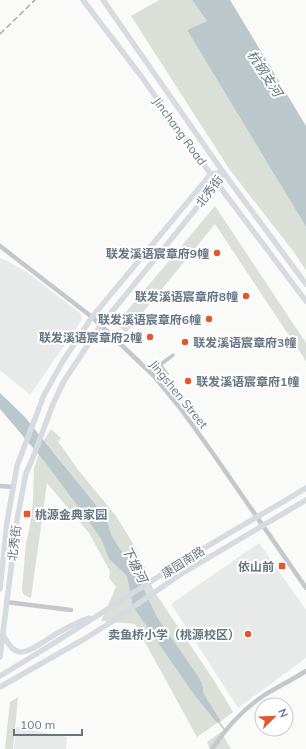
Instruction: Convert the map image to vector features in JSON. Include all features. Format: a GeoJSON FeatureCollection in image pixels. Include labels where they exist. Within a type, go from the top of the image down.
{"type":"FeatureCollection","features":[{"type":"Feature","properties":{"kind":"main road","name":"Jinchang Road"},"geometry":{"type":"LineString","coordinates":[[82,0],[141,76],[217,183],[306,301]]}},
{"type":"Feature","properties":{"kind":"main road","name":"Jinchang Road"},"geometry":{"type":"LineString","coordinates":[[103,0],[224,172],[306,284]]}},
{"type":"Feature","properties":{"kind":"main road","name":"北秀街"},"geometry":{"type":"LineString","coordinates":[[0,589],[7,522],[17,466],[44,395],[63,361],[92,317],[211,174],[224,172]]}},
{"type":"Feature","properties":{"kind":"main road","name":"北秀街"},"geometry":{"type":"LineString","coordinates":[[0,657],[17,520],[26,473],[53,404],[64,381],[101,325],[217,183],[224,172]]}},
{"type":"Feature","properties":{"kind":"main road","name":"康园南路"},"geometry":{"type":"LineString","coordinates":[[0,676],[65,637],[175,566],[306,488]]}},
{"type":"Feature","properties":{"kind":"main road","name":"康园南路"},"geometry":{"type":"LineString","coordinates":[[0,687],[86,638],[133,607],[161,586],[306,500]]}},
{"type":"Feature","properties":{"kind":"main road"},"geometry":{"type":"LineString","coordinates":[[3,634],[10,646],[15,650],[20,652],[27,651],[62,630],[82,620],[97,615]]}},
{"type":"Feature","properties":{"kind":"street","name":"Jingshen Street"},"geometry":{"type":"LineString","coordinates":[[0,246],[92,317],[127,349],[158,381],[185,415],[264,525],[306,588]]}},
{"type":"Feature","properties":{"kind":"street"},"geometry":{"type":"LineString","coordinates":[[158,381],[167,374],[160,365],[173,355]]}},
{"type":"Feature","properties":{"kind":"street"},"geometry":{"type":"LineString","coordinates":[[0,486],[14,487]]}},
{"type":"Feature","properties":{"kind":"street"},"geometry":{"type":"LineString","coordinates":[[6,602],[71,610]]}},
{"type":"Feature","properties":{"kind":"street"},"geometry":{"type":"LineString","coordinates":[[212,749],[227,728],[263,696],[306,671]]}},
{"type":"Feature","properties":{"kind":"shaded area"},"geometry":{"type":"Polygon","coordinates":[[[159,0],[192,0],[207,21],[187,30],[306,227],[306,270],[230,170],[131,16],[159,0]]]}},
{"type":"Feature","properties":{"kind":"shaded area"},"geometry":{"type":"Polygon","coordinates":[[[215,206],[306,343],[306,361],[215,224],[126,333],[116,324],[215,206]]]}},
{"type":"Feature","properties":{"kind":"shaded area"},"geometry":{"type":"Polygon","coordinates":[[[0,258],[28,273],[81,314],[82,320],[30,395],[0,370],[0,258]]]}},
{"type":"Feature","properties":{"kind":"shaded area"},"geometry":{"type":"Polygon","coordinates":[[[51,429],[61,438],[59,441],[57,440],[79,471],[116,516],[132,542],[154,591],[215,682],[233,712],[221,721],[204,694],[202,683],[196,673],[157,617],[138,573],[112,536],[108,524],[96,505],[44,440],[51,429]]]}},
{"type":"Feature","properties":{"kind":"shaded area"},"geometry":{"type":"Polygon","coordinates":[[[39,454],[89,520],[101,539],[109,559],[127,577],[133,607],[195,696],[217,723],[197,737],[135,624],[101,621],[116,587],[109,578],[110,571],[89,533],[47,483],[31,598],[24,594],[22,589],[26,543],[30,526],[33,500],[34,468],[39,454]]]}},
{"type":"Feature","properties":{"kind":"shaded area","name":"卖鱼桥小学（桃源校区）"},"geometry":{"type":"Polygon","coordinates":[[[259,543],[306,610],[306,658],[238,708],[171,604],[259,543]]]}},
{"type":"Feature","properties":{"kind":"shaded area"},"geometry":{"type":"Polygon","coordinates":[[[18,697],[13,749],[5,749],[10,702],[18,697]]]}},
{"type":"Feature","properties":{"kind":"shaded area"},"geometry":{"type":"Polygon","coordinates":[[[16,727],[67,737],[66,749],[14,749],[16,727]]]}},
{"type":"Feature","properties":{"kind":"shaded area"},"geometry":{"type":"Polygon","coordinates":[[[221,732],[231,749],[210,749],[207,742],[221,732]]]}},
{"type":"Feature","properties":{"kind":"water","name":"杭钢支河"},"geometry":{"type":"Polygon","coordinates":[[[192,0],[230,0],[306,126],[306,227],[187,30],[207,21],[192,0]]]}},
{"type":"Feature","properties":{"kind":"water"},"geometry":{"type":"Polygon","coordinates":[[[0,393],[24,416],[96,505],[108,524],[112,536],[120,549],[138,573],[157,617],[196,673],[202,683],[204,694],[221,721],[217,723],[195,696],[133,607],[127,577],[109,559],[101,539],[45,462],[0,409],[0,393]]]}},
{"type":"Feature","properties":{"kind":"waterway","name":"下塘河"},"geometry":{"type":"LineString","coordinates":[[218,721],[224,729]]}},
{"type":"Feature","properties":{"kind":"railway"},"geometry":{"type":"LineString","coordinates":[[0,34],[35,0]]}},
{"type":"Feature","properties":{"kind":"place","name":"联发溪语宸章府9幢"},"geometry":{"type":"Point","coordinates":[217,253]}},
{"type":"Feature","properties":{"kind":"place","name":"联发溪语宸章府8幢"},"geometry":{"type":"Point","coordinates":[246,296]}},
{"type":"Feature","properties":{"kind":"place","name":"联发溪语宸章府6幢"},"geometry":{"type":"Point","coordinates":[209,319]}},
{"type":"Feature","properties":{"kind":"place","name":"联发溪语宸章府2幢"},"geometry":{"type":"Point","coordinates":[150,337]}},
{"type":"Feature","properties":{"kind":"place","name":"联发溪语宸章府3幢"},"geometry":{"type":"Point","coordinates":[185,342]}},
{"type":"Feature","properties":{"kind":"place","name":"联发溪语宸章府1幢"},"geometry":{"type":"Point","coordinates":[188,381]}},
{"type":"Feature","properties":{"kind":"place","name":"桃源金典家园"},"geometry":{"type":"Point","coordinates":[27,514]}},
{"type":"Feature","properties":{"kind":"place","name":"依山前"},"geometry":{"type":"Point","coordinates":[282,566]}},
{"type":"Feature","properties":{"kind":"place","name":"卖鱼桥小学（桃源校区）"},"geometry":{"type":"Point","coordinates":[248,634]}}]}
